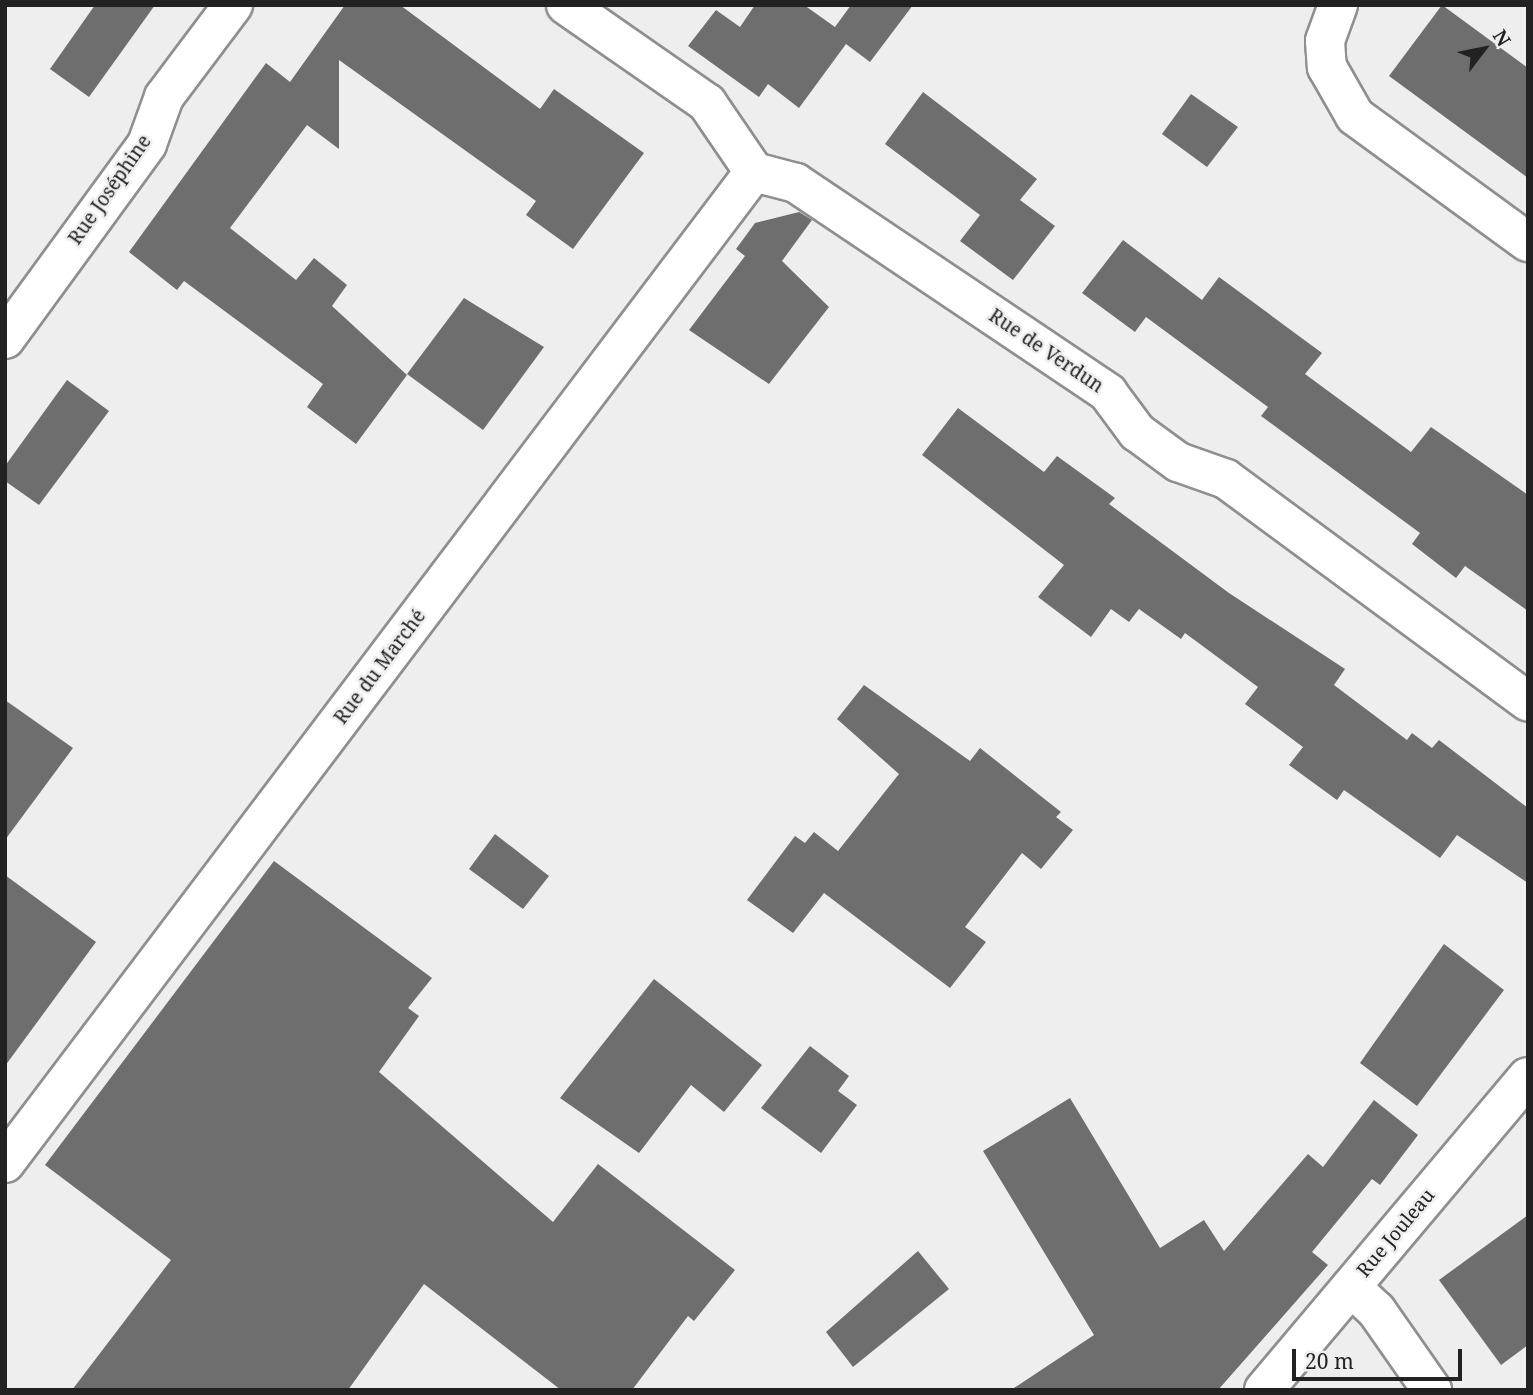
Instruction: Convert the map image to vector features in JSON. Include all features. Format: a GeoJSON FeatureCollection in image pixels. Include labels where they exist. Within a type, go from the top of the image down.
{"type":"FeatureCollection","features":[{"type":"Feature","properties":{"kind":"street","name":"Rue Joséphine"},"geometry":{"type":"LineString","coordinates":[[5,339],[147,144],[164,97],[233,5]]}},
{"type":"Feature","properties":{"kind":"street"},"geometry":{"type":"LineString","coordinates":[[566,5],[707,103],[754,172]]}},
{"type":"Feature","properties":{"kind":"street"},"geometry":{"type":"LineString","coordinates":[[1338,5],[1325,41],[1327,68],[1355,116],[1528,242]]}},
{"type":"Feature","properties":{"kind":"street","name":"Rue de Verdun"},"geometry":{"type":"LineString","coordinates":[[754,172],[796,183],[1108,393],[1137,432],[1168,455],[1226,479],[1528,702]]}},
{"type":"Feature","properties":{"kind":"street","name":"Rue du Marché"},"geometry":{"type":"LineString","coordinates":[[5,1163],[754,172]]}},
{"type":"Feature","properties":{"kind":"street","name":"Rue Jouleau"},"geometry":{"type":"LineString","coordinates":[[1264,1390],[1528,1076]]}},
{"type":"Feature","properties":{"kind":"street"},"geometry":{"type":"LineString","coordinates":[[1351,1287],[1376,1310],[1432,1390]]}},
{"type":"Feature","properties":{"kind":"building"},"geometry":{"type":"Polygon","coordinates":[[[95,5],[155,5],[89,97],[50,69],[95,5]]]}},
{"type":"Feature","properties":{"kind":"building"},"geometry":{"type":"Polygon","coordinates":[[[345,5],[400,5],[540,109],[554,89],[644,153],[573,249],[526,215],[536,201],[339,60],[339,149],[307,125],[230,228],[296,280],[314,258],[347,285],[332,306],[407,375],[356,444],[307,407],[323,384],[184,281],[177,290],[129,252],[266,63],[290,82],[345,5]]]}},
{"type":"Feature","properties":{"kind":"building"},"geometry":{"type":"Polygon","coordinates":[[[755,5],[804,5],[835,27],[851,5],[913,5],[870,62],[846,44],[799,108],[768,84],[759,97],[688,46],[716,10],[740,27],[755,5]]]}},
{"type":"Feature","properties":{"kind":"building"},"geometry":{"type":"Polygon","coordinates":[[[1442,5],[1528,68],[1528,178],[1389,76],[1442,5]]]}},
{"type":"Feature","properties":{"kind":"building"},"geometry":{"type":"Polygon","coordinates":[[[923,92],[1037,179],[1020,200],[1055,226],[1013,280],[960,241],[980,215],[885,144],[923,92]]]}},
{"type":"Feature","properties":{"kind":"building"},"geometry":{"type":"Polygon","coordinates":[[[1191,94],[1238,127],[1207,167],[1162,134],[1191,94]]]}},
{"type":"Feature","properties":{"kind":"building"},"geometry":{"type":"Polygon","coordinates":[[[799,212],[812,220],[782,261],[829,307],[769,384],[689,330],[745,256],[736,249],[755,223],[799,212]]]}},
{"type":"Feature","properties":{"kind":"building"},"geometry":{"type":"Polygon","coordinates":[[[1123,240],[1202,300],[1219,277],[1322,353],[1305,374],[1411,452],[1431,427],[1528,495],[1528,611],[1465,566],[1456,578],[1412,544],[1420,533],[1261,416],[1268,407],[1146,317],[1135,332],[1082,293],[1123,240]]]}},
{"type":"Feature","properties":{"kind":"building"},"geometry":{"type":"Polygon","coordinates":[[[464,298],[544,347],[483,430],[407,374],[464,298]]]}},
{"type":"Feature","properties":{"kind":"building"},"geometry":{"type":"Polygon","coordinates":[[[67,380],[109,411],[39,505],[5,481],[5,466],[67,380]]]}},
{"type":"Feature","properties":{"kind":"building"},"geometry":{"type":"Polygon","coordinates":[[[958,408],[1044,472],[1057,456],[1115,498],[1109,504],[1229,593],[1345,669],[1334,685],[1407,740],[1412,733],[1432,748],[1439,740],[1528,808],[1528,883],[1457,835],[1440,858],[1344,790],[1337,800],[1289,765],[1303,747],[1245,704],[1258,687],[1185,633],[1181,639],[1139,609],[1129,622],[1111,609],[1091,637],[1038,597],[1064,565],[922,455],[958,408]]]}},
{"type":"Feature","properties":{"kind":"building"},"geometry":{"type":"Polygon","coordinates":[[[864,685],[970,761],[980,748],[1061,812],[1056,817],[1073,830],[1041,869],[1022,853],[965,927],[986,942],[950,988],[824,893],[793,933],[747,900],[795,836],[805,843],[814,832],[838,851],[899,774],[837,719],[864,685]]]}},
{"type":"Feature","properties":{"kind":"building"},"geometry":{"type":"Polygon","coordinates":[[[5,700],[73,748],[5,840],[5,700]]]}},
{"type":"Feature","properties":{"kind":"building"},"geometry":{"type":"Polygon","coordinates":[[[495,834],[549,876],[523,909],[469,869],[495,834]]]}},
{"type":"Feature","properties":{"kind":"building"},"geometry":{"type":"Polygon","coordinates":[[[274,861],[432,978],[408,1008],[419,1016],[379,1072],[553,1222],[598,1164],[735,1270],[694,1321],[688,1316],[632,1390],[561,1390],[424,1284],[348,1390],[72,1390],[171,1260],[45,1165],[274,861]]]}},
{"type":"Feature","properties":{"kind":"building"},"geometry":{"type":"Polygon","coordinates":[[[5,875],[96,942],[5,1066],[5,875]]]}},
{"type":"Feature","properties":{"kind":"building"},"geometry":{"type":"Polygon","coordinates":[[[1444,944],[1504,990],[1417,1106],[1360,1063],[1444,944]]]}},
{"type":"Feature","properties":{"kind":"building"},"geometry":{"type":"Polygon","coordinates":[[[654,979],[762,1065],[724,1112],[691,1085],[639,1153],[560,1098],[654,979]]]}},
{"type":"Feature","properties":{"kind":"building"},"geometry":{"type":"Polygon","coordinates":[[[810,1046],[849,1076],[838,1091],[857,1105],[821,1153],[761,1108],[810,1046]]]}},
{"type":"Feature","properties":{"kind":"building"},"geometry":{"type":"Polygon","coordinates":[[[1070,1098],[1160,1248],[1204,1220],[1224,1251],[1308,1154],[1323,1167],[1374,1100],[1418,1135],[1380,1185],[1372,1179],[1312,1252],[1328,1265],[1218,1390],[1011,1390],[1094,1335],[983,1151],[1070,1098]]]}},
{"type":"Feature","properties":{"kind":"building"},"geometry":{"type":"Polygon","coordinates":[[[1528,1215],[1528,1345],[1501,1365],[1439,1280],[1528,1215]]]}},
{"type":"Feature","properties":{"kind":"building"},"geometry":{"type":"Polygon","coordinates":[[[918,1251],[949,1289],[853,1367],[826,1332],[918,1251]]]}}]}
